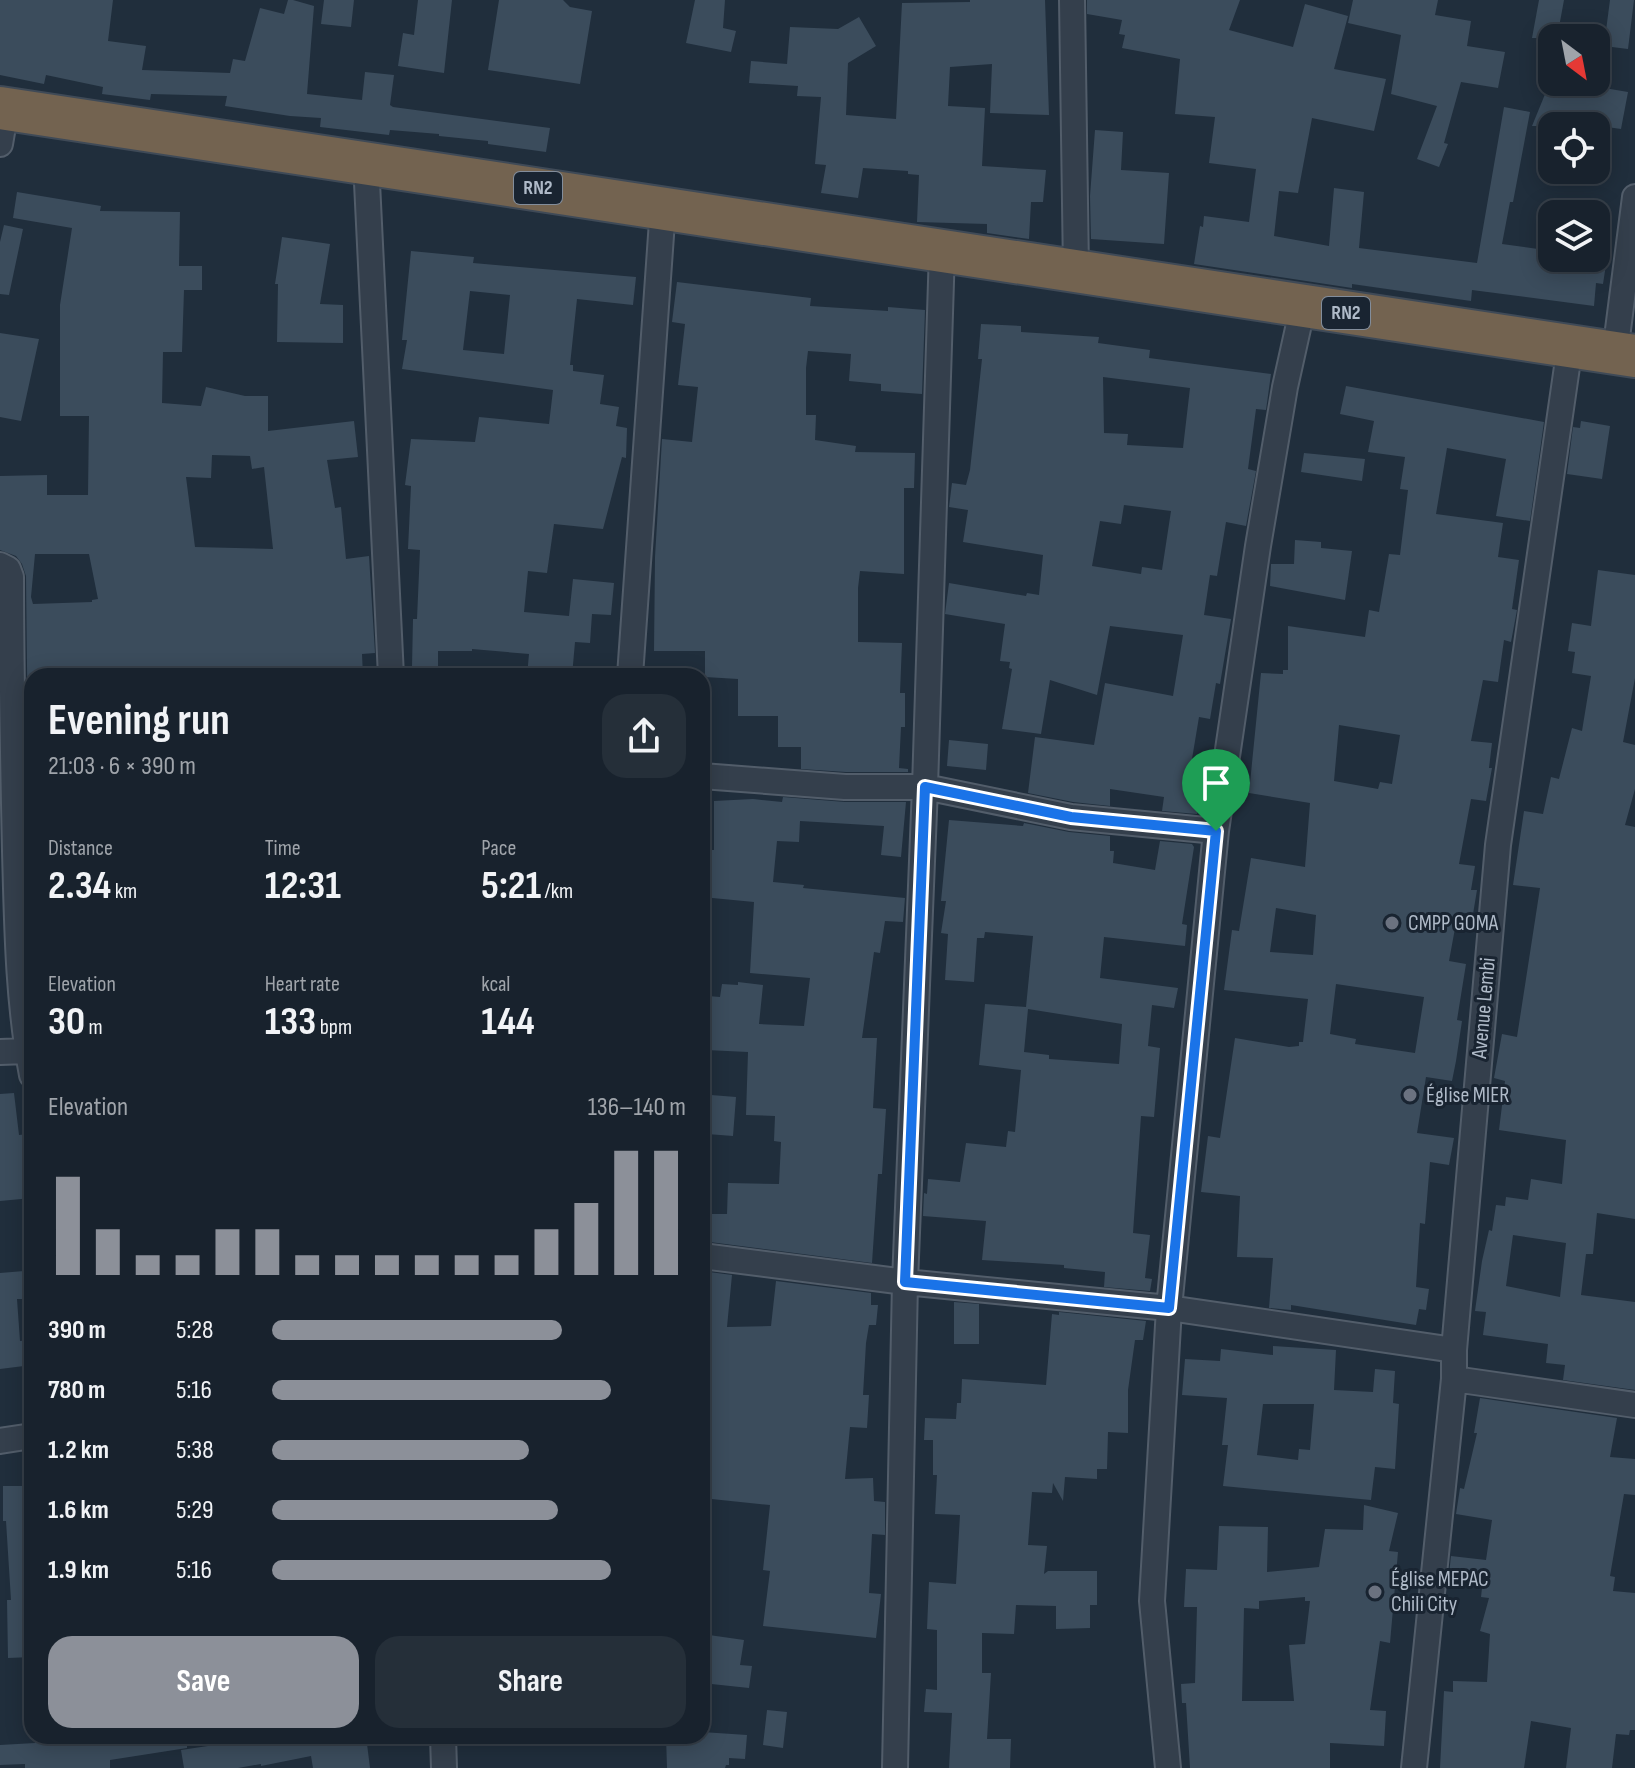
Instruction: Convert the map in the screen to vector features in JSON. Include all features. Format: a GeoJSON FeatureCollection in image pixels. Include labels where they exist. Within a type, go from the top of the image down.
{"type":"FeatureCollection","features":[{"type":"Feature","properties":{"kind":"highway","name":"RN2"},"geometry":{"type":"LineString","coordinates":[[2,120],[366,162],[1625,354]]}},
{"type":"Feature","properties":{"kind":"street"},"geometry":{"type":"LineString","coordinates":[[1072,0],[1076,270]]}},
{"type":"Feature","properties":{"kind":"street"},"geometry":{"type":"LineString","coordinates":[[366,162],[391,668]]}},
{"type":"Feature","properties":{"kind":"street"},"geometry":{"type":"LineString","coordinates":[[1625,354],[1635,197]]}},
{"type":"Feature","properties":{"kind":"street"},"geometry":{"type":"LineString","coordinates":[[631,668],[663,207]]}},
{"type":"Feature","properties":{"kind":"street"},"geometry":{"type":"LineString","coordinates":[[895,1768],[905,1282],[942,250]]}},
{"type":"Feature","properties":{"kind":"street"},"geometry":{"type":"LineString","coordinates":[[1168,1768],[1152,1601],[1169,1308],[1216,831],[1258,546],[1285,387],[1303,306]]}},
{"type":"Feature","properties":{"kind":"street","name":"Avenue Lembi"},"geometry":{"type":"LineString","coordinates":[[1414,1768],[1454,1379],[1498,845],[1570,346]]}},
{"type":"Feature","properties":{"kind":"street"},"geometry":{"type":"LineString","coordinates":[[0,565],[8,569],[11,577],[11,748],[24,918]]}},
{"type":"Feature","properties":{"kind":"street"},"geometry":{"type":"LineString","coordinates":[[710,777],[845,787],[925,787],[1071,817],[1216,831]]}},
{"type":"Feature","properties":{"kind":"street"},"geometry":{"type":"LineString","coordinates":[[0,1052],[24,1061]]}},
{"type":"Feature","properties":{"kind":"street"},"geometry":{"type":"LineString","coordinates":[[710,1257],[905,1282],[1169,1308],[1454,1350]]}},
{"type":"Feature","properties":{"kind":"street"},"geometry":{"type":"LineString","coordinates":[[1454,1379],[1635,1405]]}},
{"type":"Feature","properties":{"kind":"street"},"geometry":{"type":"LineString","coordinates":[[0,1441],[24,1437]]}},
{"type":"Feature","properties":{"kind":"street"},"geometry":{"type":"LineString","coordinates":[[443,1744],[444,1768]]}},
{"type":"Feature","properties":{"kind":"building"},"geometry":{"type":"Polygon","coordinates":[[[0,0],[113,0],[108,41],[146,46],[142,70],[230,73],[233,59],[245,61],[260,8],[284,14],[288,0],[293,0],[314,6],[307,94],[362,100],[365,72],[394,75],[390,105],[393,107],[550,128],[546,152],[439,134],[390,130],[389,135],[320,127],[321,118],[225,106],[227,96],[151,94],[150,100],[102,94],[103,87],[46,75],[44,84],[0,75],[0,0]]]}},
{"type":"Feature","properties":{"kind":"building"},"geometry":{"type":"Polygon","coordinates":[[[324,0],[354,0],[351,27],[321,24],[324,0]]]}},
{"type":"Feature","properties":{"kind":"building"},"geometry":{"type":"Polygon","coordinates":[[[418,0],[452,0],[444,73],[398,66],[403,33],[414,35],[418,0]]]}},
{"type":"Feature","properties":{"kind":"building"},"geometry":{"type":"Polygon","coordinates":[[[499,0],[563,0],[570,7],[592,11],[580,84],[488,70],[499,0]]]}},
{"type":"Feature","properties":{"kind":"building"},"geometry":{"type":"Polygon","coordinates":[[[695,0],[725,0],[723,28],[736,31],[731,52],[686,43],[695,0]]]}},
{"type":"Feature","properties":{"kind":"building"},"geometry":{"type":"Polygon","coordinates":[[[1045,0],[1049,115],[990,113],[992,64],[950,67],[948,106],[985,108],[982,166],[1046,170],[1043,202],[1031,202],[1029,239],[987,233],[987,224],[917,222],[919,175],[908,174],[908,171],[863,168],[858,198],[821,193],[826,165],[815,164],[821,97],[797,96],[798,86],[749,83],[751,61],[787,64],[790,27],[838,29],[859,17],[876,46],[848,63],[846,115],[896,119],[902,3],[1045,0]]]}},
{"type":"Feature","properties":{"kind":"building"},"geometry":{"type":"Polygon","coordinates":[[[1087,0],[1240,0],[1229,30],[1293,47],[1305,4],[1348,16],[1334,69],[1386,79],[1374,131],[1312,118],[1298,193],[1279,191],[1274,236],[1329,246],[1334,188],[1364,192],[1359,248],[1477,263],[1504,107],[1530,112],[1502,244],[1538,249],[1538,272],[1605,272],[1603,284],[1596,283],[1594,306],[1472,290],[1471,301],[1352,284],[1352,288],[1194,264],[1204,216],[1249,222],[1256,169],[1209,163],[1215,117],[1175,114],[1180,59],[1122,48],[1125,35],[1119,34],[1122,20],[1087,14],[1087,0]]]}},
{"type":"Feature","properties":{"kind":"building"},"geometry":{"type":"Polygon","coordinates":[[[1353,0],[1438,0],[1435,15],[1471,21],[1467,46],[1505,52],[1498,88],[1461,82],[1444,143],[1448,144],[1439,167],[1417,159],[1437,106],[1391,94],[1401,35],[1348,23],[1353,0]]]}},
{"type":"Feature","properties":{"kind":"building"},"geometry":{"type":"Polygon","coordinates":[[[1539,0],[1564,0],[1560,24],[1538,24],[1538,38],[1532,38],[1539,0]]]}},
{"type":"Feature","properties":{"kind":"building"},"geometry":{"type":"Polygon","coordinates":[[[1610,0],[1634,0],[1628,49],[1610,47],[1610,24],[1607,24],[1610,0]]]}},
{"type":"Feature","properties":{"kind":"building"},"geometry":{"type":"Polygon","coordinates":[[[1610,89],[1628,92],[1621,129],[1610,127],[1610,112],[1538,112],[1538,126],[1532,126],[1544,96],[1610,96],[1610,89]]]}},
{"type":"Feature","properties":{"kind":"building"},"geometry":{"type":"Polygon","coordinates":[[[1095,130],[1123,132],[1121,170],[1169,173],[1164,244],[1091,239],[1090,196],[1095,130]]]}},
{"type":"Feature","properties":{"kind":"building"},"geometry":{"type":"Polygon","coordinates":[[[17,192],[101,206],[100,211],[180,212],[179,266],[202,266],[202,290],[184,290],[182,352],[163,352],[162,403],[201,406],[206,387],[245,396],[268,396],[268,431],[354,421],[358,457],[327,460],[335,508],[341,507],[346,559],[369,556],[375,653],[362,654],[363,668],[27,668],[26,576],[16,556],[0,550],[0,476],[47,475],[47,495],[88,495],[89,416],[60,416],[60,305],[72,228],[13,218],[17,192]],[[212,455],[211,478],[186,477],[195,547],[273,549],[264,467],[252,469],[250,456],[212,455]],[[35,554],[33,604],[92,602],[98,599],[89,554],[35,554]]]}},
{"type":"Feature","properties":{"kind":"building"},"geometry":{"type":"Polygon","coordinates":[[[4,225],[23,229],[9,295],[0,294],[0,242],[4,225]]]}},
{"type":"Feature","properties":{"kind":"building"},"geometry":{"type":"Polygon","coordinates":[[[282,237],[330,244],[320,304],[343,305],[343,343],[277,342],[278,284],[275,284],[282,237]]]}},
{"type":"Feature","properties":{"kind":"building"},"geometry":{"type":"Polygon","coordinates":[[[411,251],[474,257],[473,263],[636,277],[633,305],[577,299],[570,365],[573,365],[573,371],[604,375],[600,404],[619,407],[616,426],[627,428],[626,458],[622,457],[603,529],[554,524],[547,573],[528,571],[524,612],[569,616],[573,579],[614,583],[611,615],[592,614],[590,643],[575,642],[573,668],[528,668],[529,654],[472,649],[438,651],[438,668],[412,667],[420,550],[408,549],[411,486],[405,485],[411,439],[475,442],[479,417],[549,424],[553,390],[402,369],[407,340],[402,340],[411,251]],[[470,291],[463,350],[504,354],[510,295],[470,291]]]}},
{"type":"Feature","properties":{"kind":"building"},"geometry":{"type":"Polygon","coordinates":[[[677,282],[811,298],[810,306],[925,310],[922,394],[881,391],[881,384],[849,381],[851,354],[808,351],[806,368],[806,415],[816,415],[815,440],[856,446],[855,452],[915,453],[914,488],[904,488],[904,574],[860,571],[858,588],[858,642],[902,643],[900,693],[905,693],[905,727],[901,727],[899,768],[908,769],[908,772],[801,769],[801,747],[778,747],[778,716],[738,716],[738,679],[710,677],[710,668],[705,668],[705,651],[654,651],[655,557],[662,439],[692,442],[698,387],[678,385],[685,324],[672,322],[677,282]]]}},
{"type":"Feature","properties":{"kind":"building"},"geometry":{"type":"Polygon","coordinates":[[[981,324],[1021,326],[1021,332],[1099,337],[1098,343],[1150,350],[1149,358],[1271,374],[1266,410],[1256,409],[1248,469],[1256,471],[1246,526],[1226,522],[1217,576],[1210,575],[1204,615],[1231,619],[1220,684],[1216,683],[1210,719],[1199,717],[1192,759],[1206,761],[1197,814],[1162,811],[1164,797],[1110,789],[1110,806],[1028,793],[1035,737],[1094,745],[1105,683],[1173,696],[1183,635],[1110,626],[1097,695],[1050,680],[1041,734],[1002,729],[1012,669],[1009,668],[1010,662],[1000,661],[1005,624],[945,614],[949,583],[1026,596],[1027,593],[1039,595],[1043,555],[963,542],[968,510],[949,507],[952,483],[966,485],[970,470],[982,359],[978,359],[981,324]],[[1103,377],[1104,433],[1128,434],[1127,445],[1183,448],[1190,388],[1103,377]],[[1124,505],[1121,524],[1100,521],[1092,566],[1141,574],[1142,567],[1162,570],[1171,511],[1124,505]]]}},
{"type":"Feature","properties":{"kind":"building"},"geometry":{"type":"Polygon","coordinates":[[[0,333],[39,339],[21,421],[0,417],[0,333]]]}},
{"type":"Feature","properties":{"kind":"building"},"geometry":{"type":"Polygon","coordinates":[[[1346,386],[1544,422],[1530,521],[1496,516],[1506,459],[1447,448],[1436,514],[1503,523],[1498,557],[1519,560],[1512,609],[1517,610],[1511,642],[1504,640],[1498,682],[1483,680],[1471,741],[1492,743],[1489,768],[1492,768],[1486,801],[1471,799],[1459,864],[1475,866],[1471,890],[1477,890],[1473,914],[1458,912],[1449,961],[1466,964],[1457,1020],[1462,1021],[1456,1061],[1452,1081],[1426,1077],[1417,1133],[1454,1138],[1449,1165],[1430,1162],[1425,1224],[1420,1223],[1416,1287],[1429,1289],[1426,1310],[1419,1309],[1416,1325],[1291,1305],[1291,1310],[1269,1308],[1273,1258],[1237,1257],[1240,1196],[1201,1192],[1208,1136],[1220,1138],[1235,1038],[1299,1046],[1299,1042],[1303,1042],[1308,999],[1224,990],[1232,930],[1239,931],[1251,858],[1305,867],[1310,803],[1249,793],[1261,673],[1283,674],[1283,670],[1288,670],[1288,626],[1365,637],[1369,610],[1379,612],[1389,554],[1400,555],[1408,490],[1400,489],[1405,457],[1368,452],[1374,421],[1340,414],[1346,386]],[[1339,725],[1334,781],[1378,789],[1380,782],[1392,784],[1400,735],[1339,725]],[[1276,908],[1270,952],[1313,955],[1316,915],[1276,908]],[[1336,984],[1330,1034],[1356,1039],[1355,1044],[1415,1053],[1424,997],[1336,984]]]}},
{"type":"Feature","properties":{"kind":"building"},"geometry":{"type":"Polygon","coordinates":[[[1581,421],[1610,426],[1602,479],[1567,474],[1573,427],[1580,428],[1581,421]]]}},
{"type":"Feature","properties":{"kind":"building"},"geometry":{"type":"Polygon","coordinates":[[[1304,453],[1365,459],[1362,481],[1301,472],[1304,453]]]}},
{"type":"Feature","properties":{"kind":"building"},"geometry":{"type":"Polygon","coordinates":[[[1295,540],[1321,542],[1321,548],[1352,551],[1345,600],[1270,586],[1271,564],[1294,564],[1295,540]]]}},
{"type":"Feature","properties":{"kind":"building"},"geometry":{"type":"Polygon","coordinates":[[[1598,570],[1635,575],[1635,678],[1623,742],[1635,745],[1635,789],[1625,825],[1635,827],[1635,1219],[1597,1213],[1593,1254],[1586,1254],[1581,1295],[1635,1302],[1635,1390],[1563,1380],[1565,1365],[1546,1363],[1548,1344],[1483,1335],[1486,1312],[1475,1311],[1482,1261],[1489,1230],[1492,1231],[1496,1205],[1505,1206],[1506,1197],[1528,1200],[1531,1179],[1562,1184],[1566,1140],[1499,1130],[1505,1081],[1494,1078],[1502,1034],[1517,1037],[1540,888],[1513,885],[1524,811],[1543,814],[1551,777],[1559,779],[1572,728],[1582,731],[1591,676],[1572,673],[1575,652],[1568,651],[1572,623],[1591,626],[1598,570]],[[1513,1235],[1506,1286],[1560,1297],[1566,1243],[1513,1235]]]}},
{"type":"Feature","properties":{"kind":"building"},"geometry":{"type":"Polygon","coordinates":[[[949,740],[988,744],[986,770],[947,766],[949,740]]]}},
{"type":"Feature","properties":{"kind":"building"},"geometry":{"type":"Polygon","coordinates":[[[783,797],[845,802],[906,802],[901,857],[881,855],[884,826],[800,821],[799,842],[777,841],[773,882],[905,898],[903,922],[885,921],[880,953],[874,952],[862,1038],[877,1038],[873,1108],[886,1109],[872,1263],[710,1242],[710,1214],[727,1214],[728,1183],[779,1184],[781,1142],[774,1141],[775,1116],[746,1115],[748,1052],[710,1050],[710,996],[720,997],[722,984],[763,985],[759,1024],[804,1026],[810,978],[750,973],[754,902],[710,898],[714,801],[753,799],[782,802],[783,797]]]}},
{"type":"Feature","properties":{"kind":"building"},"geometry":{"type":"Polygon","coordinates":[[[949,820],[1023,826],[1024,823],[1110,836],[1113,863],[1155,870],[1160,841],[1192,844],[1194,847],[1182,924],[1187,925],[1185,946],[1104,937],[1100,978],[1178,988],[1174,1008],[1152,1005],[1148,1046],[1160,1048],[1154,1117],[1141,1116],[1133,1233],[1150,1235],[1145,1278],[1152,1279],[1150,1291],[1104,1287],[1105,1272],[1064,1268],[1064,1265],[982,1260],[986,1221],[923,1216],[928,1179],[960,1182],[966,1143],[1006,1147],[1008,1131],[1015,1132],[1021,1070],[979,1065],[985,1004],[1026,1007],[1033,936],[985,932],[984,938],[977,938],[974,982],[945,980],[948,934],[941,933],[946,901],[941,901],[949,820]],[[1028,1009],[1024,1052],[1049,1055],[1049,1059],[1119,1064],[1122,1024],[1028,1009]]]}},
{"type":"Feature","properties":{"kind":"building"},"geometry":{"type":"Polygon","coordinates":[[[14,1093],[19,1135],[24,1134],[24,1199],[0,1201],[0,1094],[14,1093]]]}},
{"type":"Feature","properties":{"kind":"building"},"geometry":{"type":"Polygon","coordinates":[[[711,1095],[736,1097],[733,1136],[710,1134],[711,1095]]]}},
{"type":"Feature","properties":{"kind":"building"},"geometry":{"type":"Polygon","coordinates":[[[24,1271],[24,1299],[17,1299],[20,1341],[24,1341],[24,1366],[0,1369],[0,1273],[24,1271]]]}},
{"type":"Feature","properties":{"kind":"building"},"geometry":{"type":"Polygon","coordinates":[[[710,1272],[732,1275],[727,1327],[771,1326],[776,1281],[871,1293],[871,1305],[878,1305],[876,1325],[869,1325],[866,1343],[863,1395],[869,1395],[867,1428],[850,1427],[845,1479],[873,1478],[874,1501],[885,1502],[885,1535],[872,1534],[869,1593],[881,1594],[876,1638],[763,1626],[770,1571],[763,1570],[770,1505],[710,1499],[710,1272]]]}},
{"type":"Feature","properties":{"kind":"building"},"geometry":{"type":"Polygon","coordinates":[[[954,1302],[979,1304],[979,1344],[954,1344],[954,1302]]]}},
{"type":"Feature","properties":{"kind":"building"},"geometry":{"type":"Polygon","coordinates":[[[1059,1312],[1146,1321],[1143,1340],[1135,1340],[1128,1390],[1128,1433],[1108,1432],[1107,1469],[1097,1469],[1097,1479],[1065,1477],[1063,1501],[1053,1483],[1052,1493],[1032,1492],[1028,1545],[1047,1546],[1044,1574],[1048,1571],[1097,1571],[1097,1605],[1090,1605],[1090,1628],[1056,1629],[1056,1606],[1016,1605],[1014,1634],[982,1633],[982,1673],[991,1673],[987,1739],[1011,1739],[1010,1768],[949,1768],[952,1713],[924,1712],[926,1689],[937,1690],[937,1630],[927,1629],[929,1582],[956,1584],[960,1515],[935,1514],[937,1475],[933,1475],[933,1440],[924,1440],[925,1418],[956,1419],[957,1403],[961,1403],[962,1379],[1046,1385],[1052,1314],[1059,1315],[1059,1312]]]}},
{"type":"Feature","properties":{"kind":"building"},"geometry":{"type":"Polygon","coordinates":[[[1273,1346],[1336,1350],[1334,1390],[1373,1392],[1375,1369],[1395,1371],[1393,1403],[1399,1404],[1395,1469],[1375,1467],[1371,1500],[1223,1486],[1228,1445],[1222,1445],[1227,1398],[1182,1395],[1185,1359],[1220,1361],[1221,1349],[1273,1355],[1273,1346]],[[1263,1404],[1257,1455],[1298,1460],[1299,1449],[1310,1450],[1314,1404],[1263,1404]]]}},
{"type":"Feature","properties":{"kind":"building"},"geometry":{"type":"Polygon","coordinates":[[[1480,1398],[1617,1418],[1610,1457],[1635,1459],[1635,1495],[1624,1494],[1610,1576],[1615,1577],[1613,1591],[1635,1593],[1635,1730],[1630,1730],[1629,1735],[1616,1734],[1612,1768],[1566,1768],[1571,1728],[1531,1721],[1524,1768],[1440,1768],[1444,1691],[1453,1692],[1453,1681],[1487,1682],[1490,1634],[1480,1631],[1489,1598],[1481,1597],[1483,1579],[1449,1574],[1451,1556],[1486,1560],[1492,1520],[1456,1514],[1460,1488],[1464,1489],[1477,1433],[1474,1433],[1480,1398]]]}},
{"type":"Feature","properties":{"kind":"building"},"geometry":{"type":"Polygon","coordinates":[[[3,1486],[24,1486],[24,1657],[8,1658],[7,1600],[11,1600],[6,1521],[3,1521],[3,1486]]]}},
{"type":"Feature","properties":{"kind":"building"},"geometry":{"type":"Polygon","coordinates":[[[1364,1505],[1398,1513],[1389,1551],[1398,1552],[1390,1643],[1380,1641],[1370,1710],[1386,1711],[1384,1746],[1330,1743],[1330,1768],[1190,1768],[1186,1703],[1182,1703],[1181,1684],[1195,1683],[1197,1607],[1184,1607],[1186,1569],[1217,1570],[1219,1526],[1268,1527],[1267,1572],[1319,1567],[1325,1529],[1363,1530],[1364,1505]],[[1305,1597],[1259,1601],[1259,1609],[1244,1608],[1242,1701],[1294,1701],[1289,1645],[1305,1644],[1310,1601],[1305,1601],[1305,1597]]]}},
{"type":"Feature","properties":{"kind":"building"},"geometry":{"type":"Polygon","coordinates":[[[710,1635],[744,1640],[740,1665],[752,1666],[749,1688],[710,1684],[710,1635]]]}},
{"type":"Feature","properties":{"kind":"building"},"geometry":{"type":"Polygon","coordinates":[[[767,1710],[787,1712],[783,1748],[763,1745],[767,1710]]]}},
{"type":"Feature","properties":{"kind":"building"},"geometry":{"type":"Polygon","coordinates":[[[710,1733],[747,1735],[745,1759],[729,1758],[729,1765],[725,1768],[667,1768],[666,1744],[710,1744],[710,1733]]]}},
{"type":"Feature","properties":{"kind":"building"},"geometry":{"type":"Polygon","coordinates":[[[187,1744],[187,1748],[110,1760],[110,1768],[25,1768],[25,1764],[0,1765],[0,1745],[187,1744]]]}},
{"type":"Feature","properties":{"kind":"building"},"geometry":{"type":"Polygon","coordinates":[[[221,1744],[367,1744],[370,1768],[313,1768],[311,1756],[261,1766],[184,1768],[181,1750],[221,1744]]]}},
{"type":"Feature","properties":{"kind":"place","name":"CMPP GOMA"},"geometry":{"type":"Point","coordinates":[1392,923]}},
{"type":"Feature","properties":{"kind":"place","name":"Église MIER"},"geometry":{"type":"Point","coordinates":[1410,1095]}},
{"type":"Feature","properties":{"kind":"place","name":"Église MEPAC Chili City"},"geometry":{"type":"Point","coordinates":[1375,1592]}},
{"type":"Feature","properties":{"kind":"route"},"geometry":{"type":"LineString","coordinates":[[925,787],[1071,817],[1216,831],[1169,1308],[905,1282],[925,787]]}}]}
